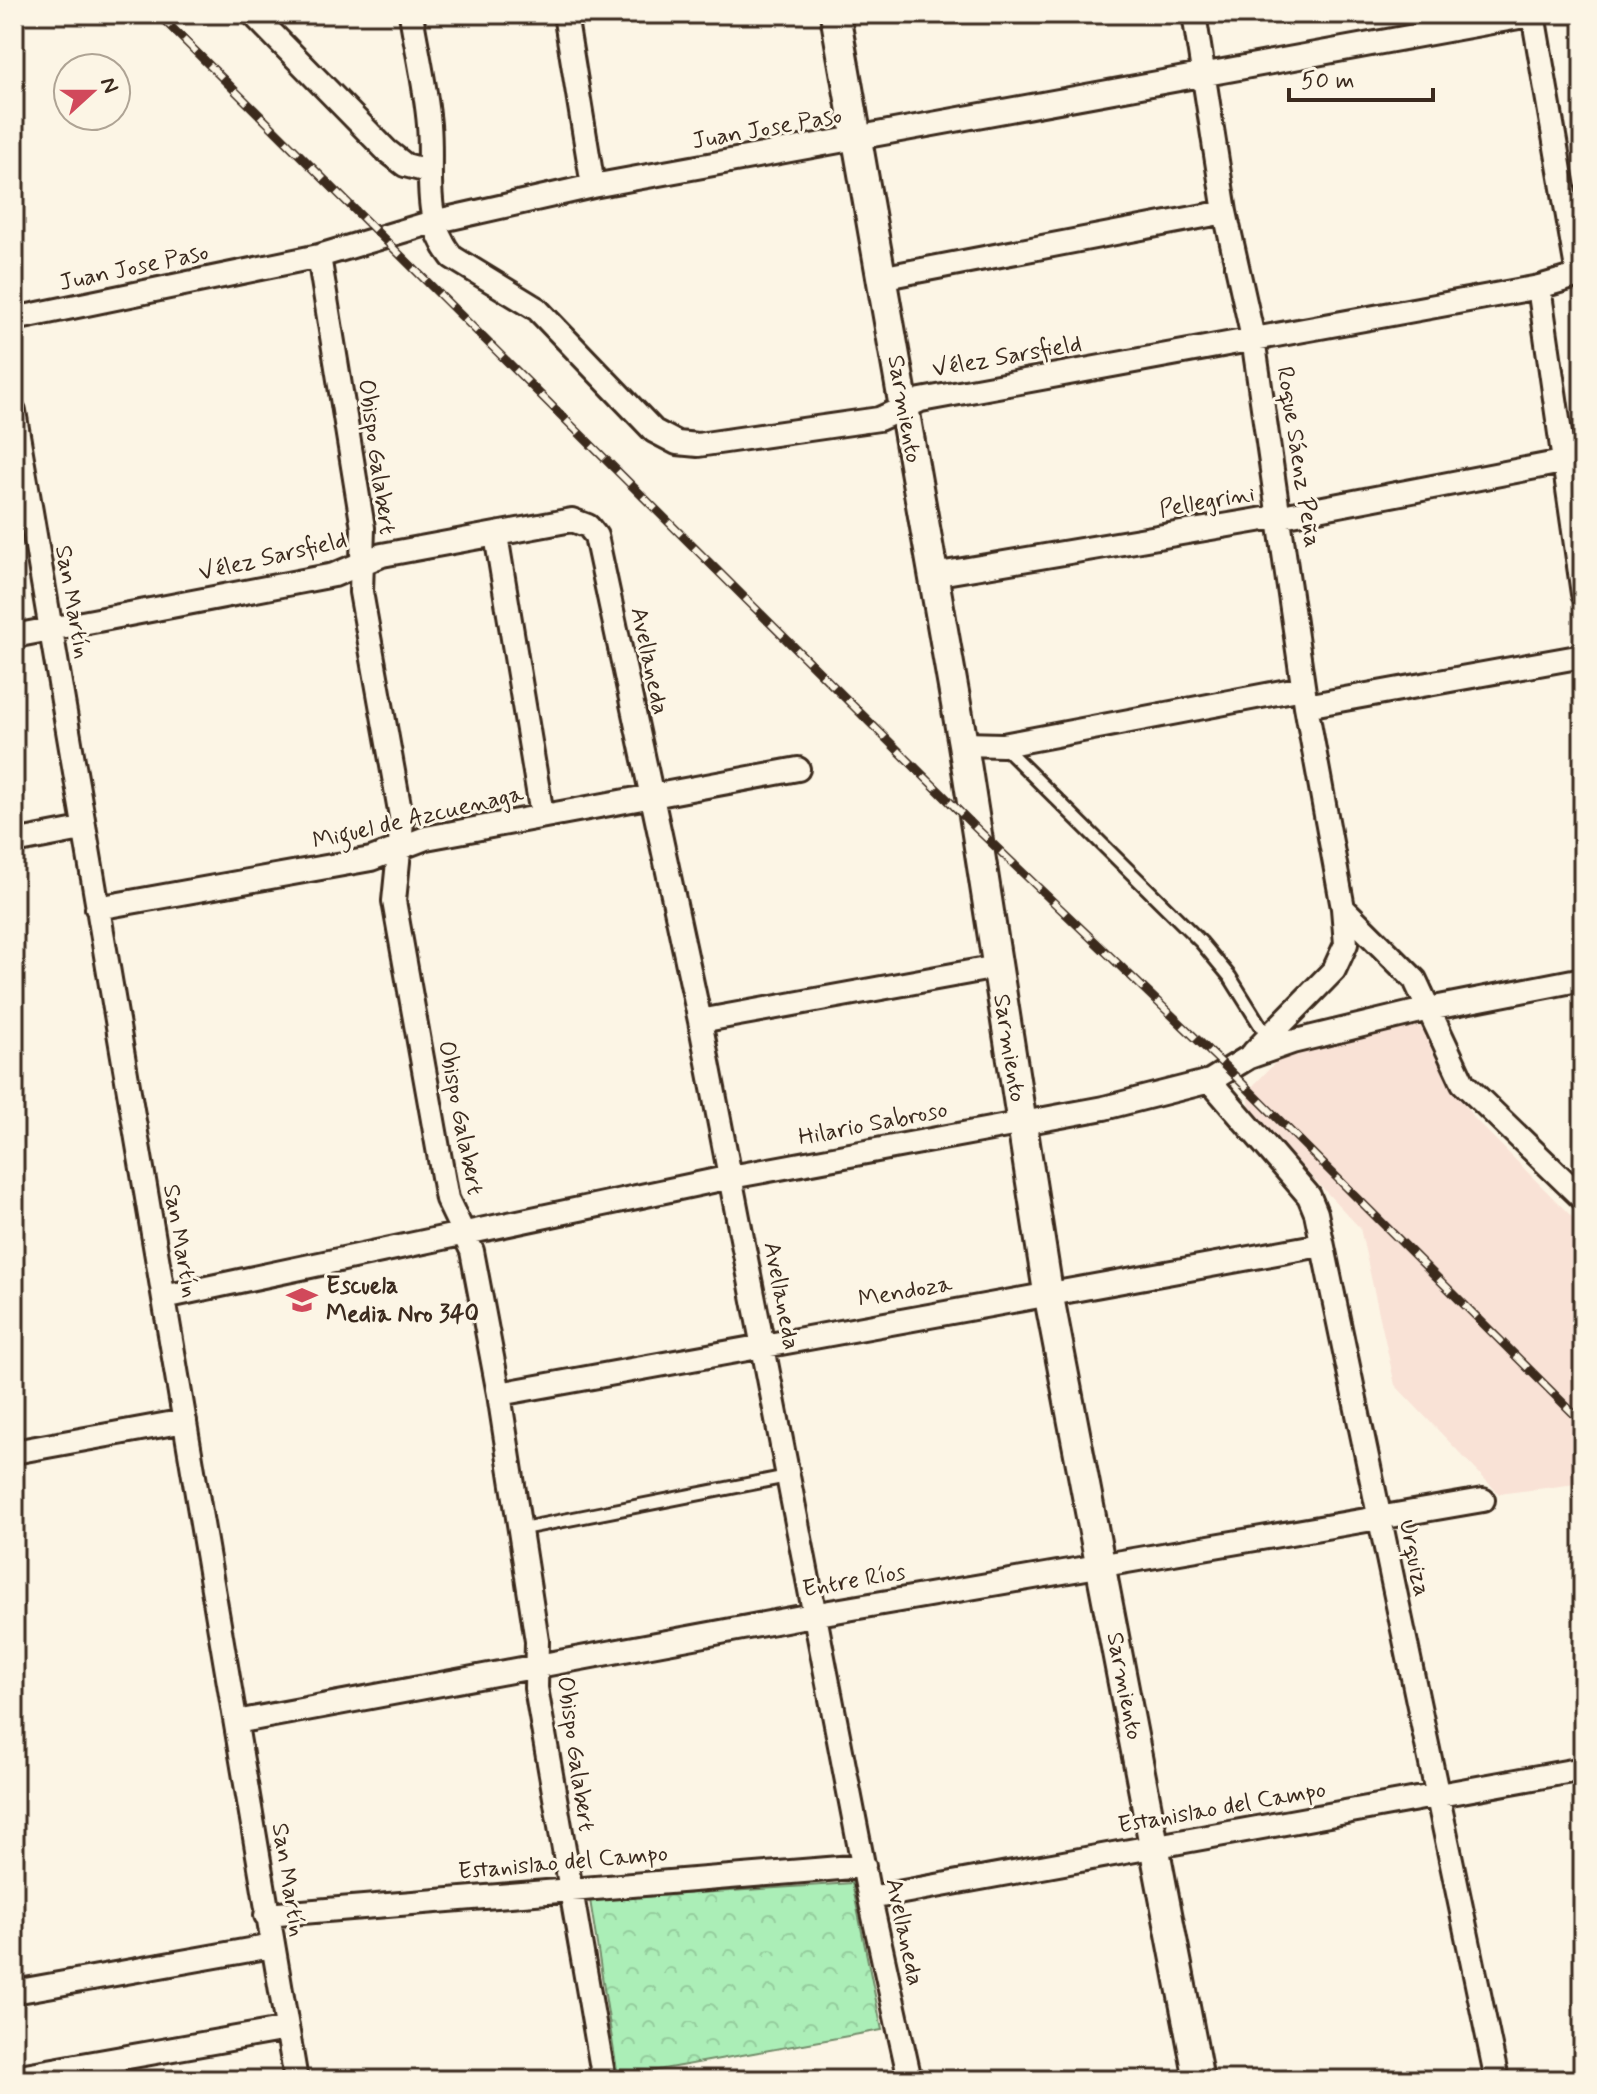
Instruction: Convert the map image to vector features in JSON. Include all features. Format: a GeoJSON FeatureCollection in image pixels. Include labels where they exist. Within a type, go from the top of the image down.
{"type":"FeatureCollection","features":[{"type":"Feature","properties":{"kind":"street"},"geometry":{"type":"LineString","coordinates":[[253,14],[387,151],[405,165],[428,171]]}},
{"type":"Feature","properties":{"kind":"street"},"geometry":{"type":"LineString","coordinates":[[411,14],[429,122],[428,171],[433,222]]}},
{"type":"Feature","properties":{"kind":"street"},"geometry":{"type":"LineString","coordinates":[[565,14],[593,186]]}},
{"type":"Feature","properties":{"kind":"street","name":"Sarmiento"},"geometry":{"type":"LineString","coordinates":[[835,14],[963,744],[1048,1292],[1199,2080]]}},
{"type":"Feature","properties":{"kind":"street","name":"Roque Sáenz Peña"},"geometry":{"type":"LineString","coordinates":[[1194,14],[1225,212],[1253,338],[1282,516],[1305,697],[1343,908],[1346,944],[1340,960],[1249,1057]]}},
{"type":"Feature","properties":{"kind":"street"},"geometry":{"type":"LineString","coordinates":[[1524,15],[1580,274]]}},
{"type":"Feature","properties":{"kind":"street","name":"Juan Jose Paso"},"geometry":{"type":"LineString","coordinates":[[14,319],[319,256],[433,222],[593,186],[1524,15]]}},
{"type":"Feature","properties":{"kind":"street"},"geometry":{"type":"LineString","coordinates":[[880,278],[1225,212]]}},
{"type":"Feature","properties":{"kind":"street","name":"Vélez Sarsfield"},"geometry":{"type":"LineString","coordinates":[[433,222],[452,257],[537,309],[654,431],[677,443],[698,445],[879,419],[921,400],[1539,287],[1580,274]]}},
{"type":"Feature","properties":{"kind":"street","name":"Obispo Galabert"},"geometry":{"type":"LineString","coordinates":[[319,256],[363,528],[361,592],[402,822],[394,901],[447,1199],[472,1251],[499,1394],[537,1641],[536,1688],[604,2080]]}},
{"type":"Feature","properties":{"kind":"street"},"geometry":{"type":"LineString","coordinates":[[1539,287],[1572,460],[1583,594]]}},
{"type":"Feature","properties":{"kind":"street","name":"San Martín"},"geometry":{"type":"LineString","coordinates":[[14,411],[19,481],[52,629],[82,829],[296,2080]]}},
{"type":"Feature","properties":{"kind":"street","name":"Pellegrini"},"geometry":{"type":"LineString","coordinates":[[933,575],[1282,516],[1572,460]]}},
{"type":"Feature","properties":{"kind":"street","name":"Vélez Sarsfield"},"geometry":{"type":"LineString","coordinates":[[14,636],[334,575],[382,555],[572,520],[588,526]]}},
{"type":"Feature","properties":{"kind":"street","name":"Avellaneda"},"geometry":{"type":"LineString","coordinates":[[588,526],[596,536],[700,1021],[818,1614],[870,1898],[910,2080]]}},
{"type":"Feature","properties":{"kind":"street"},"geometry":{"type":"LineString","coordinates":[[496,535],[542,815]]}},
{"type":"Feature","properties":{"kind":"street"},"geometry":{"type":"LineString","coordinates":[[963,744],[1003,745],[1583,656]]}},
{"type":"Feature","properties":{"kind":"street","name":"Miguel de Azcuenaga"},"geometry":{"type":"LineString","coordinates":[[97,908],[371,859],[426,838],[798,769]]}},
{"type":"Feature","properties":{"kind":"street"},"geometry":{"type":"LineString","coordinates":[[14,842],[82,829]]}},
{"type":"Feature","properties":{"kind":"street"},"geometry":{"type":"LineString","coordinates":[[1343,908],[1415,980],[1463,1083],[1583,1199]]}},
{"type":"Feature","properties":{"kind":"street"},"geometry":{"type":"LineString","coordinates":[[700,1021],[997,967]]}},
{"type":"Feature","properties":{"kind":"street","name":"Hilario Sabroso"},"geometry":{"type":"LineString","coordinates":[[164,1297],[731,1177],[1104,1108],[1210,1081],[1249,1057],[1292,1042],[1429,1009],[1583,979]]}},
{"type":"Feature","properties":{"kind":"street","name":"Urquiza"},"geometry":{"type":"LineString","coordinates":[[1210,1081],[1309,1196],[1440,1795],[1495,2080]]}},
{"type":"Feature","properties":{"kind":"street","name":"Mendoza"},"geometry":{"type":"LineString","coordinates":[[499,1394],[1048,1292],[1321,1245]]}},
{"type":"Feature","properties":{"kind":"street"},"geometry":{"type":"LineString","coordinates":[[14,1452],[185,1421]]}},
{"type":"Feature","properties":{"kind":"street","name":"Entre Ríos"},"geometry":{"type":"LineString","coordinates":[[236,1722],[818,1614],[1483,1500]]}},
{"type":"Feature","properties":{"kind":"street","name":"Estanislao del Campo"},"geometry":{"type":"LineString","coordinates":[[870,1898],[1583,1769]]}},
{"type":"Feature","properties":{"kind":"street","name":"Estanislao del Campo"},"geometry":{"type":"LineString","coordinates":[[266,1915],[864,1866]]}},
{"type":"Feature","properties":{"kind":"street"},"geometry":{"type":"LineString","coordinates":[[14,1992],[272,1946]]}},
{"type":"Feature","properties":{"kind":"street"},"geometry":{"type":"LineString","coordinates":[[14,2077],[287,2029]]}},
{"type":"Feature","properties":{"kind":"lane"},"geometry":{"type":"LineString","coordinates":[[1003,745],[1201,942],[1230,977],[1268,1038]]}},
{"type":"Feature","properties":{"kind":"lane"},"geometry":{"type":"LineString","coordinates":[[520,1529],[790,1476]]}},
{"type":"Feature","properties":{"kind":"shaded area"},"geometry":{"type":"Polygon","coordinates":[[[1417,1026],[1429,1029],[1461,1099],[1473,1117],[1583,1228],[1583,1483],[1499,1494],[1395,1385],[1360,1228],[1250,1111],[1248,1091],[1278,1060],[1313,1048],[1417,1026]]]}},
{"type":"Feature","properties":{"kind":"green space"},"geometry":{"type":"Polygon","coordinates":[[[852,1883],[882,2030],[618,2077],[590,1900],[852,1883]]]}},
{"type":"Feature","properties":{"kind":"railway"},"geometry":{"type":"LineString","coordinates":[[158,14],[975,827],[1228,1069],[1583,1423]]}},
{"type":"Feature","properties":{"kind":"place","name":"Escuela Media Nro 340"},"geometry":{"type":"Point","coordinates":[302,1300]}}]}
